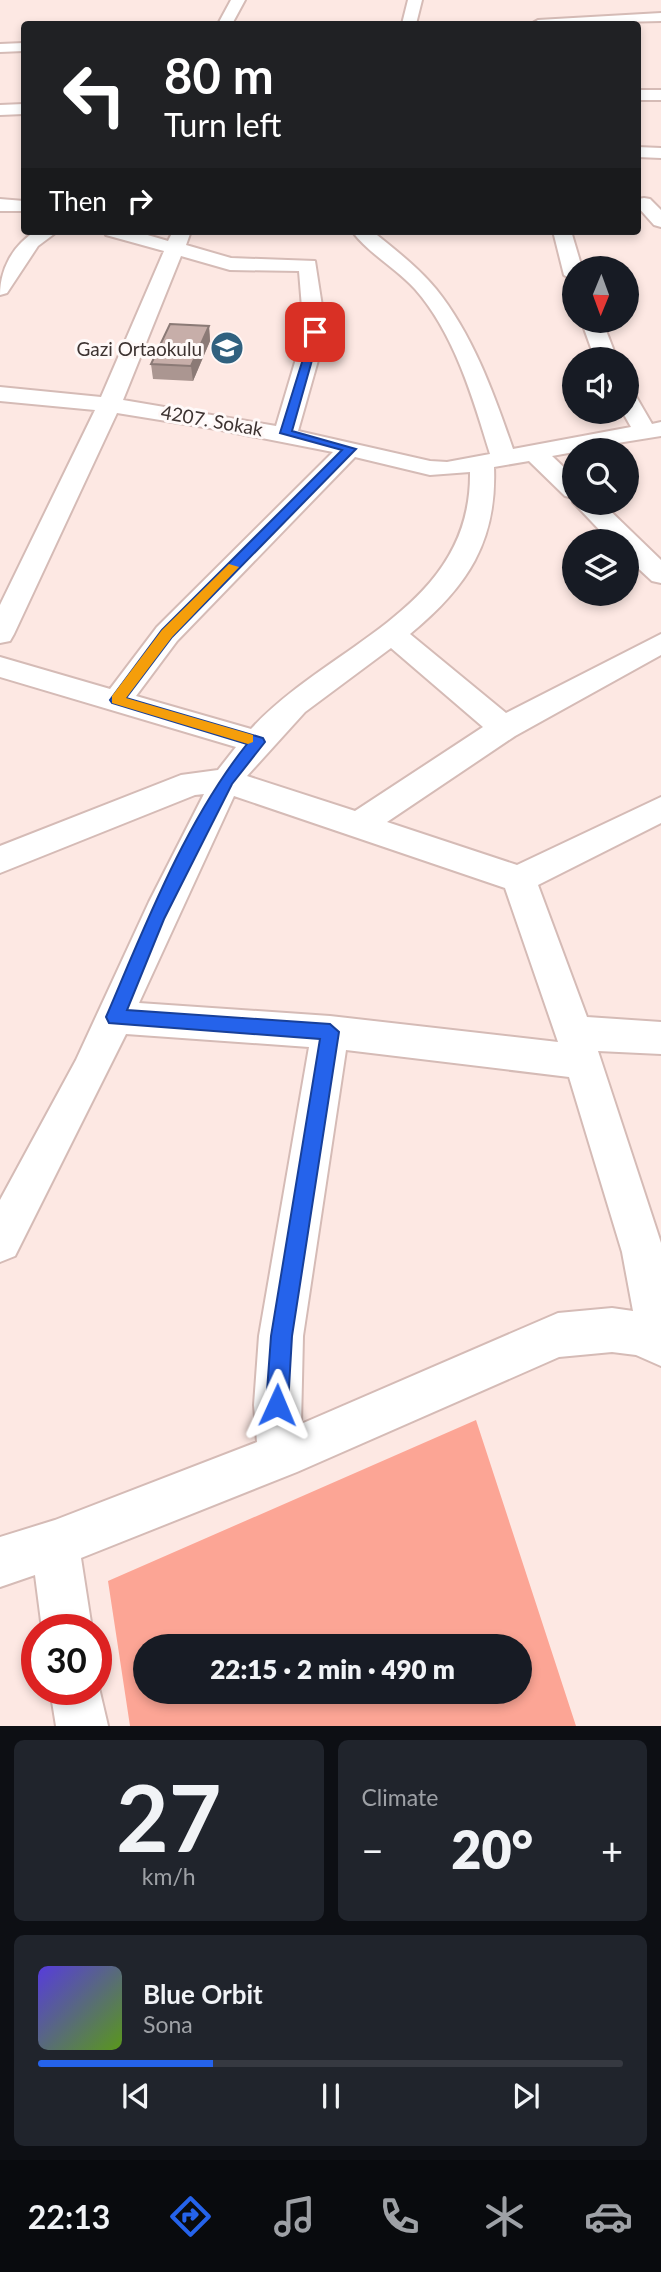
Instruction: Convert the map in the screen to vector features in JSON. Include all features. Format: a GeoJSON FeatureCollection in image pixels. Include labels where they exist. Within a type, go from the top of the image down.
{"type":"FeatureCollection","features":[{"type":"Feature","properties":{"kind":"street"},"geometry":{"type":"LineString","coordinates":[[227,21],[238,0]]}},
{"type":"Feature","properties":{"kind":"street"},"geometry":{"type":"LineString","coordinates":[[410,21],[415,0]]}},
{"type":"Feature","properties":{"kind":"street"},"geometry":{"type":"LineString","coordinates":[[624,21],[661,18]]}},
{"type":"Feature","properties":{"kind":"street"},"geometry":{"type":"LineString","coordinates":[[541,20],[560,21]]}},
{"type":"Feature","properties":{"kind":"street"},"geometry":{"type":"LineString","coordinates":[[0,48],[21,47]]}},
{"type":"Feature","properties":{"kind":"street"},"geometry":{"type":"LineString","coordinates":[[641,92],[661,95]]}},
{"type":"Feature","properties":{"kind":"street"},"geometry":{"type":"LineString","coordinates":[[0,110],[21,109]]}},
{"type":"Feature","properties":{"kind":"street"},"geometry":{"type":"LineString","coordinates":[[641,152],[661,153]]}},
{"type":"Feature","properties":{"kind":"street"},"geometry":{"type":"LineString","coordinates":[[647,203],[661,220]]}},
{"type":"Feature","properties":{"kind":"street"},"geometry":{"type":"LineString","coordinates":[[0,205],[21,206]]}},
{"type":"Feature","properties":{"kind":"street"},"geometry":{"type":"LineString","coordinates":[[0,289],[31,242],[42,235]]}},
{"type":"Feature","properties":{"kind":"street"},"geometry":{"type":"LineString","coordinates":[[142,235],[179,240],[230,264],[308,265],[315,332],[286,433]]}},
{"type":"Feature","properties":{"kind":"street"},"geometry":{"type":"LineString","coordinates":[[0,1241],[115,1017],[156,919],[226,781],[257,742],[313,690],[435,597],[457,567],[472,540],[481,514],[483,463],[490,414],[439,306],[418,281],[366,235]]}},
{"type":"Feature","properties":{"kind":"street"},"geometry":{"type":"LineString","coordinates":[[563,235],[569,256]]}},
{"type":"Feature","properties":{"kind":"street"},"geometry":{"type":"LineString","coordinates":[[0,634],[110,403],[179,240]]}},
{"type":"Feature","properties":{"kind":"street","name":"4207. Sokak"},"geometry":{"type":"LineString","coordinates":[[0,394],[110,403],[286,433],[430,468],[483,463],[653,430]]}},
{"type":"Feature","properties":{"kind":"street"},"geometry":{"type":"LineString","coordinates":[[639,413],[653,430]]}},
{"type":"Feature","properties":{"kind":"street"},"geometry":{"type":"LineString","coordinates":[[117,700],[167,634],[350,449]]}},
{"type":"Feature","properties":{"kind":"street"},"geometry":{"type":"LineString","coordinates":[[534,452],[562,479]]}},
{"type":"Feature","properties":{"kind":"street"},"geometry":{"type":"LineString","coordinates":[[599,515],[614,529]]}},
{"type":"Feature","properties":{"kind":"street"},"geometry":{"type":"LineString","coordinates":[[639,554],[661,575]]}},
{"type":"Feature","properties":{"kind":"street"},"geometry":{"type":"LineString","coordinates":[[391,633],[505,729]]}},
{"type":"Feature","properties":{"kind":"street"},"geometry":{"type":"LineString","coordinates":[[359,825],[505,729],[661,643]]}},
{"type":"Feature","properties":{"kind":"street"},"geometry":{"type":"LineString","coordinates":[[0,667],[257,742]]}},
{"type":"Feature","properties":{"kind":"street"},"geometry":{"type":"LineString","coordinates":[[0,860],[192,783],[226,781],[519,879],[661,809]]}},
{"type":"Feature","properties":{"kind":"street"},"geometry":{"type":"LineString","coordinates":[[519,879],[579,1047],[643,1252],[661,1342]]}},
{"type":"Feature","properties":{"kind":"street"},"geometry":{"type":"LineString","coordinates":[[115,1017],[579,1047],[661,1038]]}},
{"type":"Feature","properties":{"kind":"street"},"geometry":{"type":"LineString","coordinates":[[282,1456],[277,1405],[281,1336],[330,1032]]}},
{"type":"Feature","properties":{"kind":"street"},"geometry":{"type":"LineString","coordinates":[[0,1562],[55,1544],[282,1456],[558,1335],[612,1330],[636,1333],[661,1342]]}},
{"type":"Feature","properties":{"kind":"street"},"geometry":{"type":"LineString","coordinates":[[55,1544],[66,1614]]}},
{"type":"Feature","properties":{"kind":"street"},"geometry":{"type":"LineString","coordinates":[[79,1705],[82,1726]]}},
{"type":"Feature","properties":{"kind":"shaded area"},"geometry":{"type":"Polygon","coordinates":[[[476,1420],[576,1726],[130,1726],[108,1581],[476,1420]]]}},
{"type":"Feature","properties":{"kind":"building"},"geometry":{"type":"Polygon","coordinates":[[[170,324],[209,326],[191,366],[151,364],[170,324]]]}},
{"type":"Feature","properties":{"kind":"slow traffic"},"geometry":{"type":"LineString","coordinates":[[233,567],[167,634],[117,700],[248,739]]}},
{"type":"Feature","properties":{"kind":"place","name":"Gazi Ortaokulu"},"geometry":{"type":"Point","coordinates":[227,348]}},
{"type":"Feature","properties":{"kind":"route"},"geometry":{"type":"LineString","coordinates":[[277,1405],[281,1336],[330,1032],[115,1017],[156,919],[226,781],[257,742],[117,700],[167,634],[350,449],[286,433],[315,332]]}}]}
